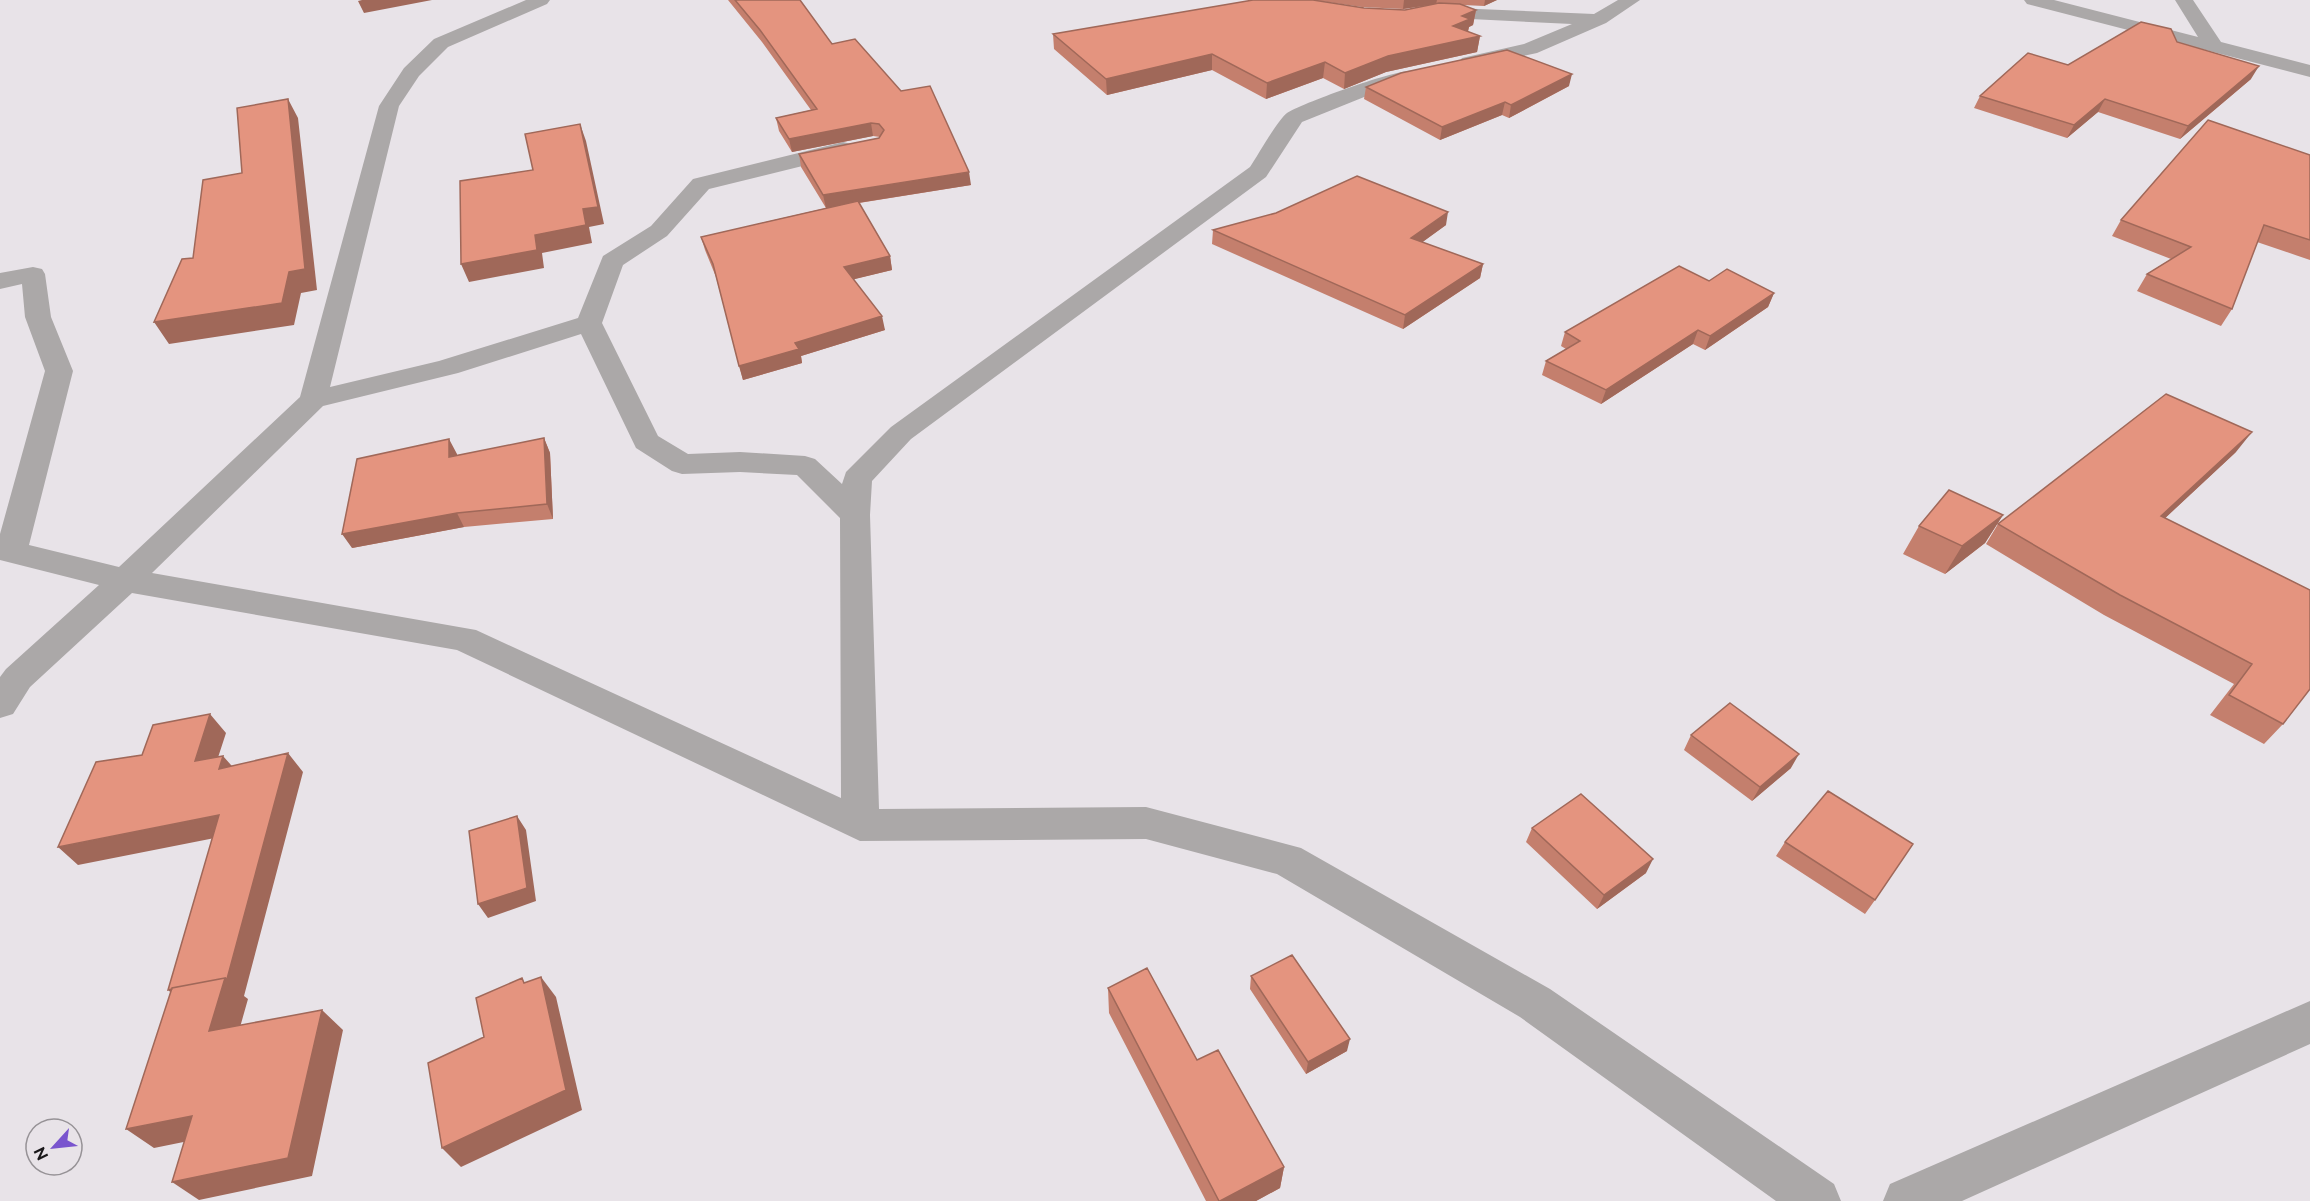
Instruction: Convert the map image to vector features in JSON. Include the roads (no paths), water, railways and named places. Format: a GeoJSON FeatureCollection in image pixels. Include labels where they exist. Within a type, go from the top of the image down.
{"type":"FeatureCollection","features":[{"type":"Feature","properties":{"kind":"street"},"geometry":{"type":"LineString","coordinates":[[313,400],[389,106],[411,72],[441,43],[541,0]]}},
{"type":"Feature","properties":{"kind":"street"},"geometry":{"type":"LineString","coordinates":[[860,825],[855,515],[857,479],[901,433],[1258,172],[1294,118],[1393,78],[1530,49],[1599,19],[1631,0]]}},
{"type":"Feature","properties":{"kind":"street"},"geometry":{"type":"LineString","coordinates":[[2032,0],[2310,71]]}},
{"type":"Feature","properties":{"kind":"street"},"geometry":{"type":"LineString","coordinates":[[2184,0],[2216,48]]}},
{"type":"Feature","properties":{"kind":"street"},"geometry":{"type":"LineString","coordinates":[[1414,15],[1436,11],[1599,19]]}},
{"type":"Feature","properties":{"kind":"street"},"geometry":{"type":"LineString","coordinates":[[855,515],[805,466],[740,462],[682,464],[645,442],[589,323],[612,261],[659,231],[701,184],[863,145]]}},
{"type":"Feature","properties":{"kind":"street"},"geometry":{"type":"LineString","coordinates":[[0,281],[33,274],[38,317],[59,371],[11,552],[124,580],[464,639],[860,825],[1146,823],[1287,860],[1535,1003],[1817,1201]]}},
{"type":"Feature","properties":{"kind":"street"},"geometry":{"type":"LineString","coordinates":[[0,704],[18,678],[313,400],[448,367],[589,323]]}},
{"type":"Feature","properties":{"kind":"street"},"geometry":{"type":"LineString","coordinates":[[1907,1201],[2310,1022]]}}]}
